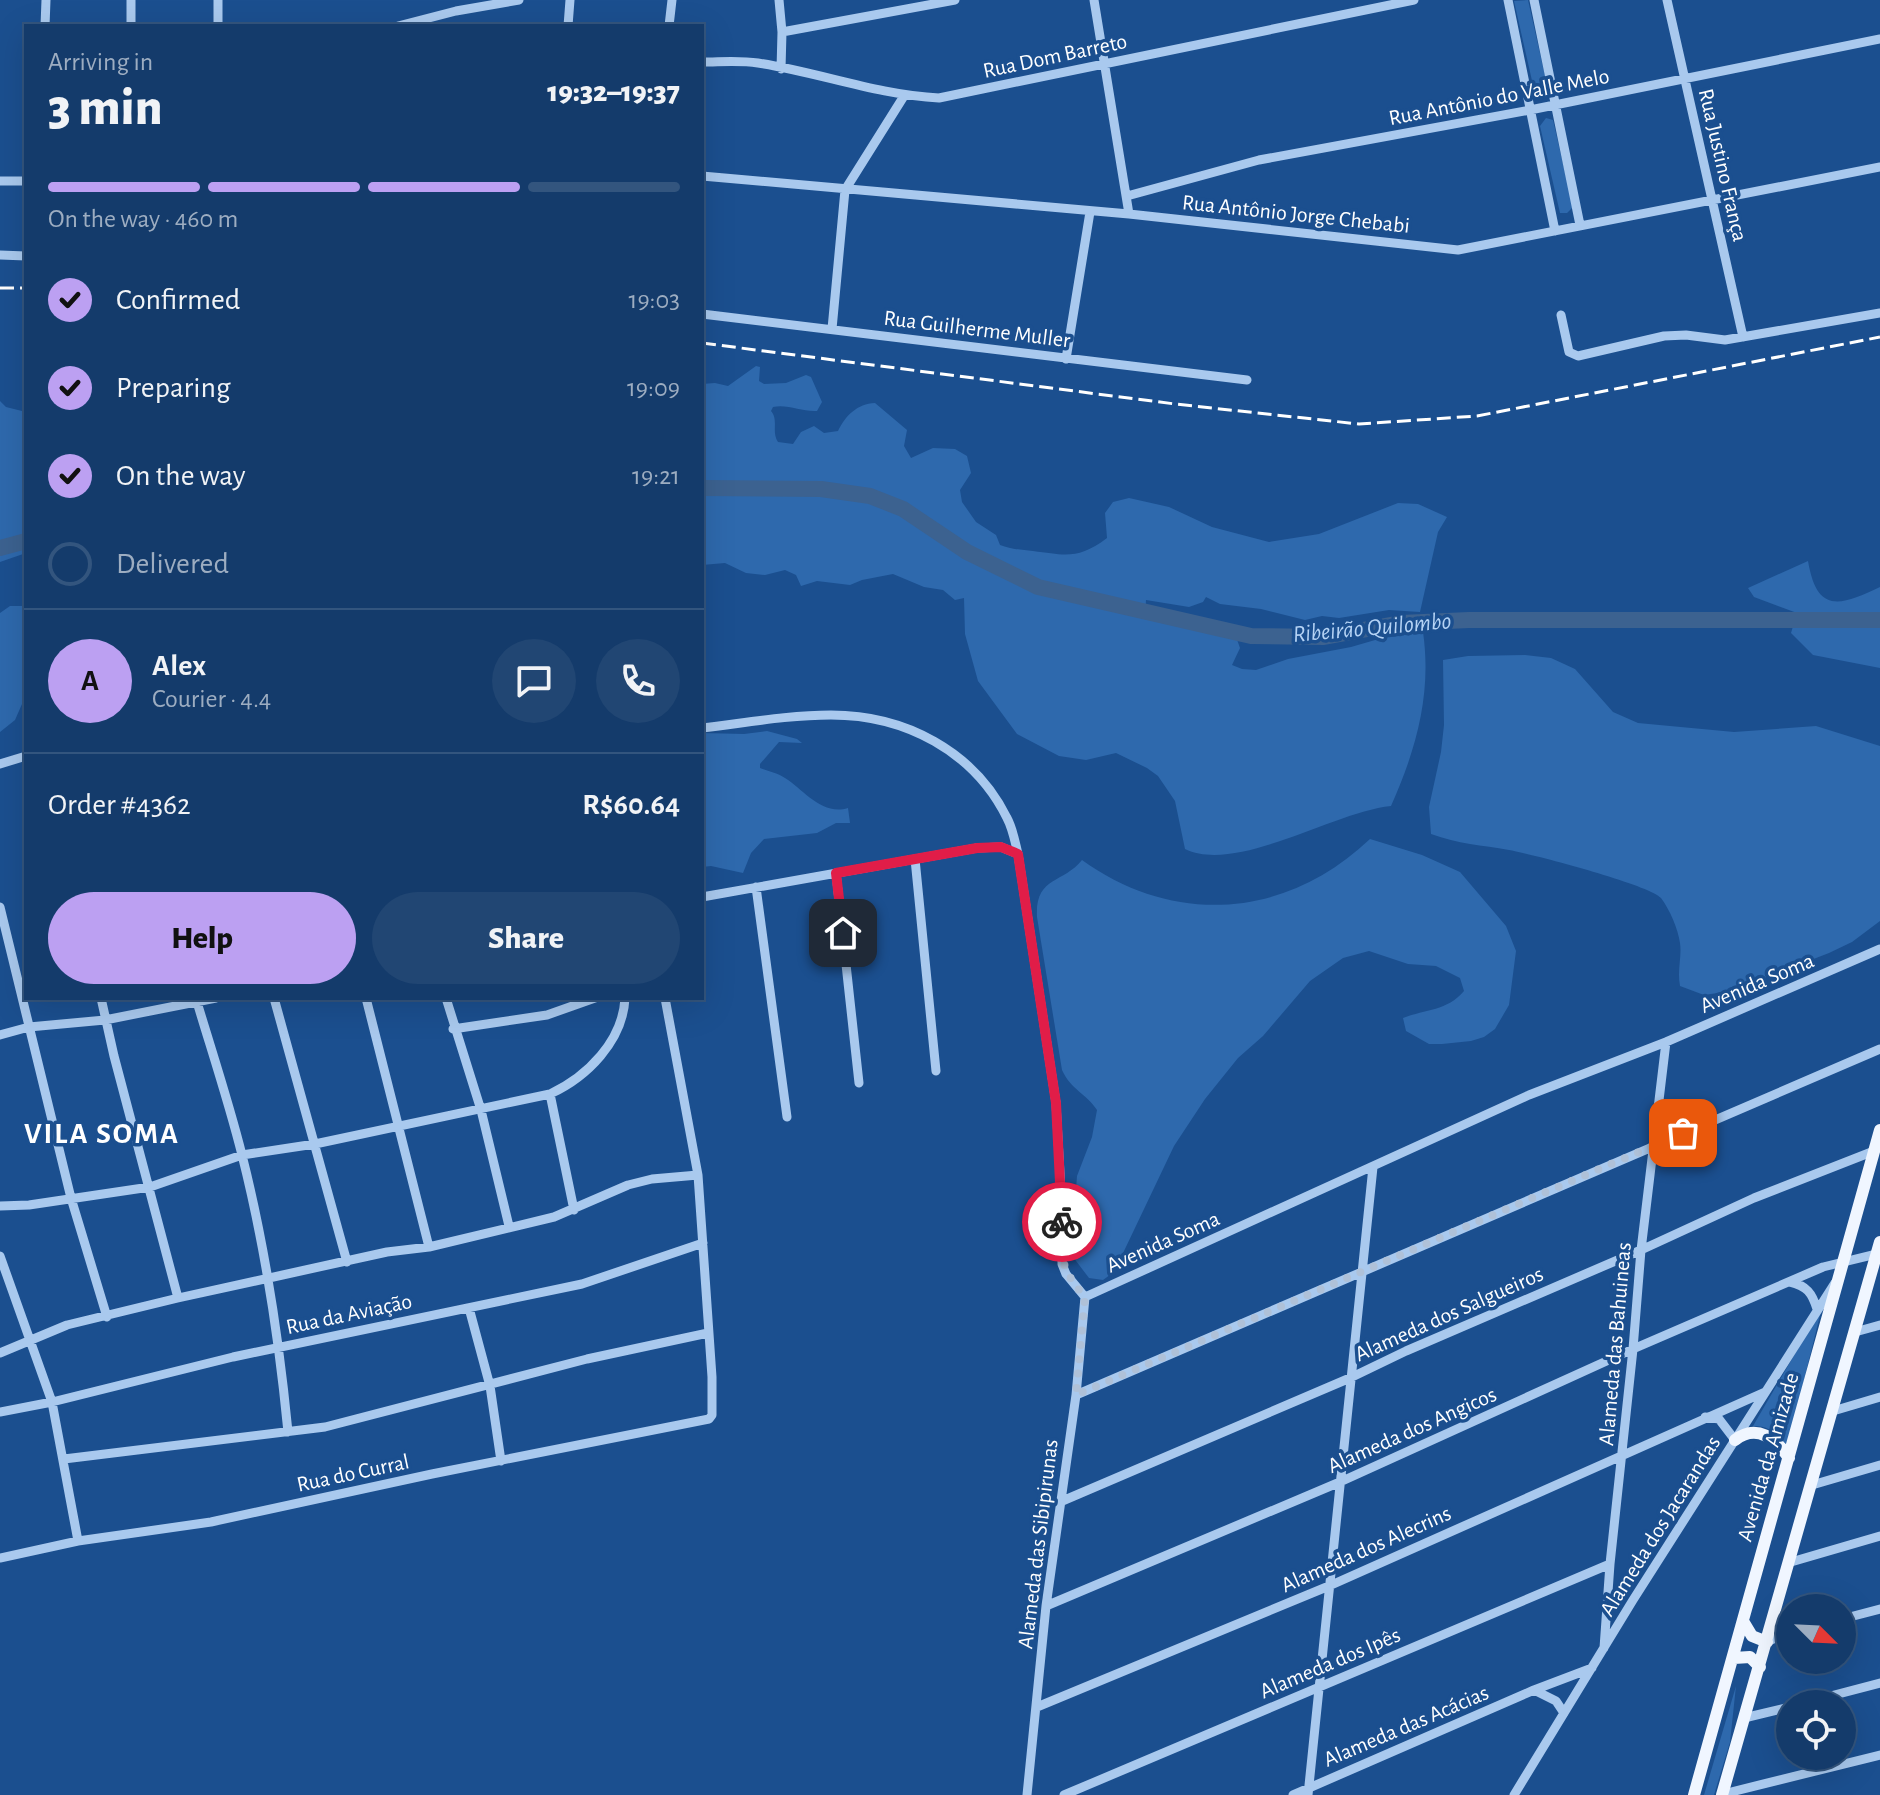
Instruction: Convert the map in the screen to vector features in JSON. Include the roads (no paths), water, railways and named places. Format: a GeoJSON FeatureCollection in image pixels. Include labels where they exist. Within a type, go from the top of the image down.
{"type":"FeatureCollection","features":[{"type":"Feature","properties":{"kind":"main road","name":"Avenida da Amizade"},"geometry":{"type":"LineString","coordinates":[[1694,1795],[1880,1130]]}},
{"type":"Feature","properties":{"kind":"main road"},"geometry":{"type":"LineString","coordinates":[[1723,1794],[1879,1250]]}},
{"type":"Feature","properties":{"kind":"main road"},"geometry":{"type":"LineString","coordinates":[[1735,1440],[1743,1433],[1759,1433],[1773,1440],[1789,1458]]}},
{"type":"Feature","properties":{"kind":"main road"},"geometry":{"type":"LineString","coordinates":[[1743,1621],[1752,1636],[1767,1642]]}},
{"type":"Feature","properties":{"kind":"main road"},"geometry":{"type":"LineString","coordinates":[[1734,1658],[1750,1657],[1760,1667]]}},
{"type":"Feature","properties":{"kind":"street"},"geometry":{"type":"LineString","coordinates":[[45,24],[46,0]]}},
{"type":"Feature","properties":{"kind":"street"},"geometry":{"type":"LineString","coordinates":[[131,0],[131,24]]}},
{"type":"Feature","properties":{"kind":"street"},"geometry":{"type":"LineString","coordinates":[[218,0],[218,24]]}},
{"type":"Feature","properties":{"kind":"street"},"geometry":{"type":"LineString","coordinates":[[405,24],[481,3],[519,0]]}},
{"type":"Feature","properties":{"kind":"street"},"geometry":{"type":"LineString","coordinates":[[568,24],[570,0]]}},
{"type":"Feature","properties":{"kind":"street"},"geometry":{"type":"LineString","coordinates":[[669,24],[672,0]]}},
{"type":"Feature","properties":{"kind":"street"},"geometry":{"type":"LineString","coordinates":[[779,0],[781,69]]}},
{"type":"Feature","properties":{"kind":"street"},"geometry":{"type":"LineString","coordinates":[[782,32],[890,5],[955,0]]}},
{"type":"Feature","properties":{"kind":"street"},"geometry":{"type":"LineString","coordinates":[[1094,0],[1129,214]]}},
{"type":"Feature","properties":{"kind":"street","name":"Rua Dom Barreto"},"geometry":{"type":"LineString","coordinates":[[704,62],[758,63],[904,96],[939,98],[1414,0]]}},
{"type":"Feature","properties":{"kind":"street"},"geometry":{"type":"LineString","coordinates":[[1508,0],[1555,231]]}},
{"type":"Feature","properties":{"kind":"street"},"geometry":{"type":"LineString","coordinates":[[1534,0],[1553,105],[1580,225]]}},
{"type":"Feature","properties":{"kind":"street","name":"Rua Justino França"},"geometry":{"type":"LineString","coordinates":[[1667,0],[1743,337]]}},
{"type":"Feature","properties":{"kind":"street","name":"Rua Antônio do Valle Melo"},"geometry":{"type":"LineString","coordinates":[[1127,196],[1259,160],[1530,110],[1880,39]]}},
{"type":"Feature","properties":{"kind":"street"},"geometry":{"type":"LineString","coordinates":[[832,329],[845,190],[904,96]]}},
{"type":"Feature","properties":{"kind":"street","name":"Rua Antônio Jorge Chebabi"},"geometry":{"type":"LineString","coordinates":[[704,176],[1129,214],[1458,250],[1880,167]]}},
{"type":"Feature","properties":{"kind":"street"},"geometry":{"type":"LineString","coordinates":[[0,181],[24,181]]}},
{"type":"Feature","properties":{"kind":"street"},"geometry":{"type":"LineString","coordinates":[[1066,359],[1090,212]]}},
{"type":"Feature","properties":{"kind":"street"},"geometry":{"type":"LineString","coordinates":[[0,255],[24,256]]}},
{"type":"Feature","properties":{"kind":"street"},"geometry":{"type":"LineString","coordinates":[[1561,315],[1569,352],[1578,356],[1664,336],[1686,335],[1725,340],[1880,313]]}},
{"type":"Feature","properties":{"kind":"street","name":"Rua Guilherme Muller"},"geometry":{"type":"LineString","coordinates":[[704,314],[1247,380]]}},
{"type":"Feature","properties":{"kind":"street"},"geometry":{"type":"LineString","coordinates":[[704,728],[835,715],[895,725],[929,739],[970,765],[984,780],[1008,820],[1018,854],[1056,1103],[1062,1264],[1066,1274],[1085,1297]]}},
{"type":"Feature","properties":{"kind":"street"},"geometry":{"type":"LineString","coordinates":[[0,764],[24,757]]}},
{"type":"Feature","properties":{"kind":"street"},"geometry":{"type":"LineString","coordinates":[[704,897],[977,848],[1001,847],[1018,854]]}},
{"type":"Feature","properties":{"kind":"street"},"geometry":{"type":"LineString","coordinates":[[915,859],[936,1071]]}},
{"type":"Feature","properties":{"kind":"street"},"geometry":{"type":"LineString","coordinates":[[836,873],[859,1083]]}},
{"type":"Feature","properties":{"kind":"street"},"geometry":{"type":"LineString","coordinates":[[756,887],[787,1117]]}},
{"type":"Feature","properties":{"kind":"street"},"geometry":{"type":"LineString","coordinates":[[0,907],[71,1198],[107,1317]]}},
{"type":"Feature","properties":{"kind":"street","name":"Avenida Soma"},"geometry":{"type":"LineString","coordinates":[[1085,1297],[1529,1095],[1666,1042],[1880,949]]}},
{"type":"Feature","properties":{"kind":"street"},"geometry":{"type":"LineString","coordinates":[[101,1000],[178,1298]]}},
{"type":"Feature","properties":{"kind":"street"},"geometry":{"type":"LineString","coordinates":[[0,1035],[29,1027],[105,1020],[206,1000]]}},
{"type":"Feature","properties":{"kind":"street"},"geometry":{"type":"LineString","coordinates":[[275,1000],[347,1262]]}},
{"type":"Feature","properties":{"kind":"street"},"geometry":{"type":"LineString","coordinates":[[366,1000],[429,1247]]}},
{"type":"Feature","properties":{"kind":"street"},"geometry":{"type":"LineString","coordinates":[[446,1000],[453,1029],[481,1110],[509,1226]]}},
{"type":"Feature","properties":{"kind":"street"},"geometry":{"type":"LineString","coordinates":[[453,1029],[547,1015],[589,1000]]}},
{"type":"Feature","properties":{"kind":"street"},"geometry":{"type":"LineString","coordinates":[[0,1206],[29,1205],[150,1187],[242,1155],[315,1144],[550,1094],[577,1079],[600,1056],[621,1024],[625,1000]]}},
{"type":"Feature","properties":{"kind":"street"},"geometry":{"type":"LineString","coordinates":[[64,1459],[325,1427],[587,1359],[708,1333],[698,1175],[665,1000]]}},
{"type":"Feature","properties":{"kind":"street"},"geometry":{"type":"LineString","coordinates":[[197,1002],[242,1155],[269,1279],[280,1347],[288,1432]]}},
{"type":"Feature","properties":{"kind":"street","name":"Alameda das Bahuineas"},"geometry":{"type":"LineString","coordinates":[[1604,1650],[1641,1250],[1666,1042]]}},
{"type":"Feature","properties":{"kind":"street"},"geometry":{"type":"LineString","coordinates":[[1076,1395],[1880,1049]]}},
{"type":"Feature","properties":{"kind":"street"},"geometry":{"type":"LineString","coordinates":[[550,1094],[574,1210]]}},
{"type":"Feature","properties":{"kind":"street","name":"Alameda dos Salgueiros"},"geometry":{"type":"LineString","coordinates":[[1060,1502],[1350,1378],[1754,1198],[1874,1151]]}},
{"type":"Feature","properties":{"kind":"street"},"geometry":{"type":"LineString","coordinates":[[1853,1159],[1869,1169]]}},
{"type":"Feature","properties":{"kind":"street"},"geometry":{"type":"LineString","coordinates":[[1308,1792],[1373,1167]]}},
{"type":"Feature","properties":{"kind":"street"},"geometry":{"type":"LineString","coordinates":[[0,1353],[67,1325],[178,1298],[429,1247],[554,1217],[628,1185],[652,1179],[698,1175]]}},
{"type":"Feature","properties":{"kind":"street","name":"Rua da Aviação"},"geometry":{"type":"LineString","coordinates":[[0,1412],[280,1347],[582,1284],[703,1243]]}},
{"type":"Feature","properties":{"kind":"street","name":"Alameda dos Angicos"},"geometry":{"type":"LineString","coordinates":[[1046,1606],[1340,1482],[1633,1349],[1844,1260],[1879,1250]]}},
{"type":"Feature","properties":{"kind":"street"},"geometry":{"type":"LineString","coordinates":[[0,1256],[52,1402],[78,1541]]}},
{"type":"Feature","properties":{"kind":"street","name":"Alameda dos Jacarandas"},"geometry":{"type":"LineString","coordinates":[[1514,1795],[1817,1309],[1840,1277]]}},
{"type":"Feature","properties":{"kind":"street"},"geometry":{"type":"LineString","coordinates":[[1790,1282],[1811,1292],[1817,1309]]}},
{"type":"Feature","properties":{"kind":"street","name":"Alameda das Sibipirunas"},"geometry":{"type":"LineString","coordinates":[[1027,1795],[1046,1606],[1076,1395],[1085,1297]]}},
{"type":"Feature","properties":{"kind":"street"},"geometry":{"type":"LineString","coordinates":[[469,1308],[490,1386],[501,1461]]}},
{"type":"Feature","properties":{"kind":"street"},"geometry":{"type":"LineString","coordinates":[[1855,1332],[1880,1325]]}},
{"type":"Feature","properties":{"kind":"street","name":"Rua do Curral"},"geometry":{"type":"LineString","coordinates":[[0,1558],[78,1541],[211,1522],[709,1419],[712,1415],[712,1377],[708,1333]]}},
{"type":"Feature","properties":{"kind":"street","name":"Alameda dos Alecrins"},"geometry":{"type":"LineString","coordinates":[[1037,1707],[1329,1586],[1765,1392]]}},
{"type":"Feature","properties":{"kind":"street"},"geometry":{"type":"LineString","coordinates":[[1833,1411],[1880,1397]]}},
{"type":"Feature","properties":{"kind":"street"},"geometry":{"type":"LineString","coordinates":[[1705,1417],[1719,1419],[1735,1440]]}},
{"type":"Feature","properties":{"kind":"street"},"geometry":{"type":"LineString","coordinates":[[1812,1485],[1880,1465]]}},
{"type":"Feature","properties":{"kind":"street"},"geometry":{"type":"LineString","coordinates":[[1791,1562],[1880,1536]]}},
{"type":"Feature","properties":{"kind":"street","name":"Alameda dos Ipês"},"geometry":{"type":"LineString","coordinates":[[1064,1795],[1610,1564]]}},
{"type":"Feature","properties":{"kind":"street"},"geometry":{"type":"LineString","coordinates":[[1856,1615],[1880,1609]]}},
{"type":"Feature","properties":{"kind":"street"},"geometry":{"type":"LineString","coordinates":[[1767,1642],[1776,1637]]}},
{"type":"Feature","properties":{"kind":"street","name":"Alameda das Acácias"},"geometry":{"type":"LineString","coordinates":[[1293,1795],[1308,1792],[1534,1690],[1593,1668]]}},
{"type":"Feature","properties":{"kind":"street"},"geometry":{"type":"LineString","coordinates":[[1853,1690],[1880,1683]]}},
{"type":"Feature","properties":{"kind":"street"},"geometry":{"type":"LineString","coordinates":[[1534,1690],[1556,1701],[1564,1713]]}},
{"type":"Feature","properties":{"kind":"street"},"geometry":{"type":"LineString","coordinates":[[1744,1718],[1776,1710]]}},
{"type":"Feature","properties":{"kind":"street"},"geometry":{"type":"LineString","coordinates":[[1723,1794],[1880,1755]]}},
{"type":"Feature","properties":{"kind":"waterway","name":"Ribeirão Quilombo"},"geometry":{"type":"LineString","coordinates":[[704,488],[821,489],[870,496],[903,509],[967,552],[1038,587],[1251,636],[1324,637],[1401,623],[1469,620],[1880,620]]}},
{"type":"Feature","properties":{"kind":"waterway","name":"Ribeirão Quilombo"},"geometry":{"type":"LineString","coordinates":[[0,548],[24,542]]}},
{"type":"Feature","properties":{"kind":"railway"},"geometry":{"type":"LineString","coordinates":[[0,288],[24,288]]}},
{"type":"Feature","properties":{"kind":"railway"},"geometry":{"type":"LineString","coordinates":[[704,343],[1175,404],[1359,424],[1477,416],[1880,337]]}},
{"type":"Feature","properties":{"kind":"district","name":"VILA SOMA"},"geometry":{"type":"Point","coordinates":[102,1134]}}]}
